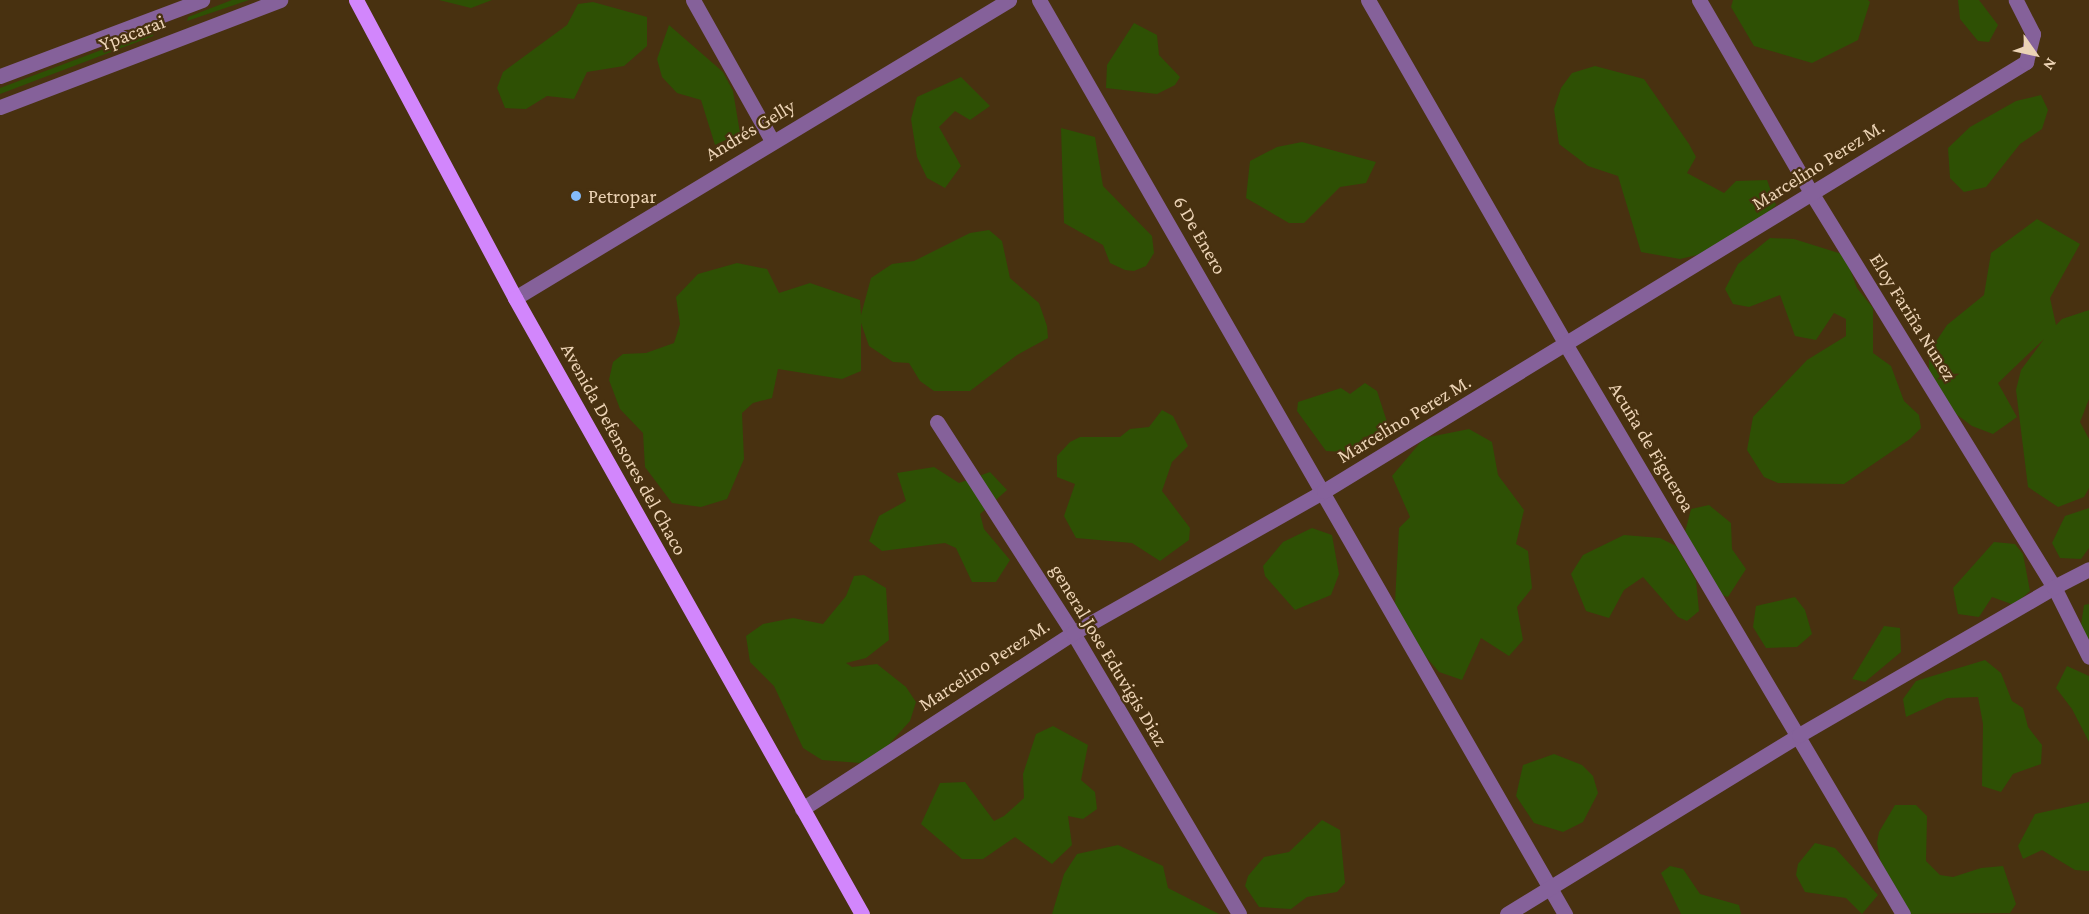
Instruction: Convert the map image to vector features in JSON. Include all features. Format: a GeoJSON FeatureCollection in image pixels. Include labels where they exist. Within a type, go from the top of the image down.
{"type":"FeatureCollection","features":[{"type":"Feature","properties":{"kind":"main road","name":"Avenida Defensores del Chaco"},"geometry":{"type":"LineString","coordinates":[[356,0],[515,298],[862,914]]}},
{"type":"Feature","properties":{"kind":"street","name":"Ypacarai"},"geometry":{"type":"LineString","coordinates":[[0,76],[202,0]]}},
{"type":"Feature","properties":{"kind":"street","name":"Ypacarai"},"geometry":{"type":"LineString","coordinates":[[0,107],[280,0]]}},
{"type":"Feature","properties":{"kind":"street"},"geometry":{"type":"LineString","coordinates":[[693,0],[772,141]]}},
{"type":"Feature","properties":{"kind":"street","name":"Andrés Gelly"},"geometry":{"type":"LineString","coordinates":[[515,298],[1009,0]]}},
{"type":"Feature","properties":{"kind":"street","name":"6 De Enero"},"geometry":{"type":"LineString","coordinates":[[1039,0],[1324,491],[1565,914]]}},
{"type":"Feature","properties":{"kind":"street","name":"Acuña de Figueroa"},"geometry":{"type":"LineString","coordinates":[[1368,0],[1566,345],[1903,914]]}},
{"type":"Feature","properties":{"kind":"street","name":"Eloy Fariña Nunez"},"geometry":{"type":"LineString","coordinates":[[1699,0],[1812,194],[2054,587],[2089,657]]}},
{"type":"Feature","properties":{"kind":"street","name":"Marcelino Perez M."},"geometry":{"type":"LineString","coordinates":[[802,809],[1073,633],[1324,491],[2026,62],[2032,34],[2016,0]]}},
{"type":"Feature","properties":{"kind":"street"},"geometry":{"type":"LineString","coordinates":[[164,14],[175,39]]}},
{"type":"Feature","properties":{"kind":"street","name":"general Jose Eduvigis Diaz"},"geometry":{"type":"LineString","coordinates":[[937,422],[1073,633],[1239,914]]}},
{"type":"Feature","properties":{"kind":"street"},"geometry":{"type":"LineString","coordinates":[[1507,914],[1798,735],[2089,569]]}},
{"type":"Feature","properties":{"kind":"green space"},"geometry":{"type":"Polygon","coordinates":[[[232,0],[249,0],[187,21],[188,17],[232,0]]]}},
{"type":"Feature","properties":{"kind":"green space"},"geometry":{"type":"Polygon","coordinates":[[[439,0],[492,0],[471,8],[439,0]]]}},
{"type":"Feature","properties":{"kind":"green space"},"geometry":{"type":"Polygon","coordinates":[[[1733,0],[1868,0],[1870,2],[1858,40],[1812,63],[1754,46],[1731,7],[1733,0]]]}},
{"type":"Feature","properties":{"kind":"green space"},"geometry":{"type":"Polygon","coordinates":[[[1958,0],[1979,0],[1998,25],[1989,42],[1978,41],[1960,19],[1958,0]]]}},
{"type":"Feature","properties":{"kind":"green space"},"geometry":{"type":"Polygon","coordinates":[[[593,2],[647,17],[647,46],[624,66],[587,72],[574,99],[547,96],[526,109],[505,108],[497,88],[503,72],[567,25],[578,4],[593,2]]]}},
{"type":"Feature","properties":{"kind":"green space"},"geometry":{"type":"Polygon","coordinates":[[[1134,23],[1157,35],[1159,55],[1180,77],[1175,85],[1157,94],[1106,88],[1107,65],[1134,23]]]}},
{"type":"Feature","properties":{"kind":"green space"},"geometry":{"type":"Polygon","coordinates":[[[669,25],[723,72],[733,91],[740,133],[715,145],[701,100],[677,93],[662,77],[657,59],[669,25]]]}},
{"type":"Feature","properties":{"kind":"green space"},"geometry":{"type":"Polygon","coordinates":[[[152,31],[153,36],[0,94],[0,88],[152,31]]]}},
{"type":"Feature","properties":{"kind":"green space"},"geometry":{"type":"Polygon","coordinates":[[[1595,66],[1644,79],[1696,157],[1687,173],[1724,193],[1736,181],[1767,180],[1776,205],[1727,248],[1680,259],[1641,252],[1618,176],[1588,166],[1559,144],[1554,109],[1561,88],[1572,73],[1595,66]]]}},
{"type":"Feature","properties":{"kind":"green space"},"geometry":{"type":"Polygon","coordinates":[[[961,77],[990,106],[970,120],[955,111],[939,127],[961,166],[945,188],[927,178],[917,157],[911,119],[917,97],[961,77]]]}},
{"type":"Feature","properties":{"kind":"green space"},"geometry":{"type":"Polygon","coordinates":[[[2041,95],[2048,110],[2042,129],[2020,144],[1986,187],[1964,192],[1950,178],[1948,148],[1970,127],[2016,101],[2041,95]]]}},
{"type":"Feature","properties":{"kind":"green space"},"geometry":{"type":"Polygon","coordinates":[[[1061,128],[1095,137],[1103,186],[1152,236],[1154,253],[1146,266],[1134,271],[1125,270],[1110,263],[1103,245],[1064,223],[1061,128]]]}},
{"type":"Feature","properties":{"kind":"green space"},"geometry":{"type":"Polygon","coordinates":[[[1302,142],[1376,162],[1366,183],[1340,187],[1304,223],[1289,223],[1246,198],[1250,161],[1277,147],[1302,142]]]}},
{"type":"Feature","properties":{"kind":"green space"},"geometry":{"type":"Polygon","coordinates":[[[2037,219],[2080,244],[2050,298],[2056,325],[2062,319],[2089,310],[2089,399],[2080,422],[2089,439],[2089,488],[2084,497],[2058,507],[2028,487],[2016,390],[2021,370],[2044,339],[1998,383],[2017,417],[1993,434],[1972,426],[1940,402],[1929,375],[1929,352],[1947,325],[1984,295],[1991,253],[2037,219]]]}},
{"type":"Feature","properties":{"kind":"green space"},"geometry":{"type":"Polygon","coordinates":[[[989,230],[1002,241],[1010,278],[1039,303],[1047,326],[1048,338],[1017,355],[970,391],[934,391],[920,381],[909,363],[893,362],[869,346],[861,323],[861,371],[842,379],[778,369],[772,398],[753,403],[742,413],[744,459],[727,499],[701,507],[672,503],[645,467],[643,433],[620,409],[609,380],[613,362],[623,354],[646,353],[674,343],[680,324],[676,297],[698,274],[737,263],[767,269],[779,293],[810,283],[860,300],[861,315],[871,278],[892,264],[914,261],[970,233],[989,230]]]}},
{"type":"Feature","properties":{"kind":"green space"},"geometry":{"type":"Polygon","coordinates":[[[1770,238],[1794,239],[1845,255],[1857,288],[1873,308],[1873,353],[1891,366],[1904,401],[1919,415],[1921,428],[1910,439],[1844,484],[1778,483],[1764,477],[1747,450],[1753,417],[1807,360],[1846,336],[1846,319],[1834,313],[1816,340],[1795,336],[1780,295],[1749,307],[1733,304],[1725,289],[1738,264],[1770,238]]]}},
{"type":"Feature","properties":{"kind":"green space"},"geometry":{"type":"Polygon","coordinates":[[[1365,383],[1377,391],[1388,425],[1346,452],[1326,451],[1297,411],[1298,402],[1341,388],[1350,394],[1365,383]]]}},
{"type":"Feature","properties":{"kind":"green space"},"geometry":{"type":"Polygon","coordinates":[[[1162,410],[1173,416],[1188,446],[1172,462],[1162,491],[1190,528],[1189,540],[1160,561],[1132,543],[1076,538],[1064,516],[1075,484],[1057,477],[1057,456],[1070,442],[1080,437],[1120,437],[1130,429],[1149,427],[1162,410]]]}},
{"type":"Feature","properties":{"kind":"green space"},"geometry":{"type":"Polygon","coordinates":[[[1469,429],[1492,442],[1498,475],[1524,510],[1516,544],[1528,551],[1532,588],[1517,607],[1523,640],[1509,656],[1481,638],[1462,680],[1439,672],[1394,620],[1399,528],[1410,517],[1392,476],[1424,438],[1469,429]]]}},
{"type":"Feature","properties":{"kind":"green space"},"geometry":{"type":"Polygon","coordinates":[[[934,467],[959,483],[990,472],[1007,490],[980,514],[984,529],[1010,560],[996,582],[972,582],[956,548],[945,543],[882,551],[869,541],[879,516],[906,501],[897,473],[934,467]]]}},
{"type":"Feature","properties":{"kind":"green space"},"geometry":{"type":"Polygon","coordinates":[[[1709,505],[1731,523],[1732,549],[1746,569],[1728,597],[1707,590],[1697,551],[1684,536],[1691,509],[1709,505]]]}},
{"type":"Feature","properties":{"kind":"green space"},"geometry":{"type":"Polygon","coordinates":[[[2089,508],[2089,548],[2081,559],[2060,558],[2052,543],[2065,516],[2089,508]]]}},
{"type":"Feature","properties":{"kind":"green space"},"geometry":{"type":"Polygon","coordinates":[[[1312,528],[1332,535],[1339,574],[1331,595],[1295,610],[1265,576],[1263,566],[1283,542],[1312,528]]]}},
{"type":"Feature","properties":{"kind":"green space"},"geometry":{"type":"Polygon","coordinates":[[[1624,535],[1660,538],[1676,546],[1696,580],[1699,611],[1687,621],[1678,617],[1643,577],[1624,590],[1609,618],[1586,611],[1571,574],[1583,555],[1624,535]]]}},
{"type":"Feature","properties":{"kind":"green space"},"geometry":{"type":"Polygon","coordinates":[[[1994,542],[2015,544],[2023,554],[2030,591],[2014,605],[1992,597],[1979,617],[1958,614],[1953,588],[1994,542]]]}},
{"type":"Feature","properties":{"kind":"green space"},"geometry":{"type":"Polygon","coordinates":[[[864,575],[886,588],[889,640],[866,658],[846,663],[852,667],[877,664],[906,687],[916,702],[910,721],[882,752],[860,763],[822,760],[803,748],[774,686],[750,662],[746,636],[763,624],[793,618],[823,624],[846,596],[854,576],[864,575]]]}},
{"type":"Feature","properties":{"kind":"green space"},"geometry":{"type":"Polygon","coordinates":[[[1795,597],[1805,610],[1812,634],[1797,647],[1766,648],[1753,627],[1756,606],[1795,597]]]}},
{"type":"Feature","properties":{"kind":"green space"},"geometry":{"type":"Polygon","coordinates":[[[2089,604],[2089,647],[2080,632],[2084,605],[2089,604]]]}},
{"type":"Feature","properties":{"kind":"green space"},"geometry":{"type":"Polygon","coordinates":[[[1884,626],[1900,628],[1901,652],[1865,682],[1852,679],[1884,626]]]}},
{"type":"Feature","properties":{"kind":"green space"},"geometry":{"type":"Polygon","coordinates":[[[1985,660],[2001,673],[2012,701],[2023,708],[2028,727],[2042,745],[2041,764],[2013,774],[2001,792],[1982,786],[1983,724],[1978,697],[1947,698],[1906,717],[1903,699],[1916,681],[1985,660]]]}},
{"type":"Feature","properties":{"kind":"green space"},"geometry":{"type":"Polygon","coordinates":[[[2067,666],[2089,676],[2089,742],[2072,709],[2056,688],[2067,666]]]}},
{"type":"Feature","properties":{"kind":"green space"},"geometry":{"type":"Polygon","coordinates":[[[1053,726],[1088,745],[1081,780],[1095,792],[1097,809],[1083,819],[1068,816],[1072,845],[1052,864],[1015,837],[983,859],[962,859],[921,824],[940,783],[965,782],[994,821],[1004,816],[1024,798],[1023,774],[1036,734],[1053,726]]]}},
{"type":"Feature","properties":{"kind":"green space"},"geometry":{"type":"Polygon","coordinates":[[[1554,754],[1582,765],[1593,776],[1598,793],[1583,822],[1563,832],[1534,823],[1516,796],[1523,765],[1554,754]]]}},
{"type":"Feature","properties":{"kind":"green space"},"geometry":{"type":"Polygon","coordinates":[[[2089,802],[2089,871],[2075,870],[2042,850],[2023,859],[2018,846],[2035,814],[2089,802]]]}},
{"type":"Feature","properties":{"kind":"green space"},"geometry":{"type":"Polygon","coordinates":[[[1895,805],[1916,805],[1927,816],[1926,861],[1940,875],[1953,877],[1981,868],[2003,866],[2016,904],[2010,913],[1903,914],[1888,901],[1877,843],[1879,832],[1895,805]]]}},
{"type":"Feature","properties":{"kind":"green space"},"geometry":{"type":"Polygon","coordinates":[[[1322,820],[1340,830],[1345,883],[1337,892],[1307,897],[1291,909],[1259,907],[1245,886],[1248,876],[1264,857],[1289,852],[1322,820]]]}},
{"type":"Feature","properties":{"kind":"green space"},"geometry":{"type":"Polygon","coordinates":[[[1815,843],[1835,848],[1878,895],[1862,914],[1846,898],[1805,892],[1796,875],[1798,864],[1815,843]]]}},
{"type":"Feature","properties":{"kind":"green space"},"geometry":{"type":"Polygon","coordinates":[[[1118,845],[1163,866],[1168,888],[1219,914],[1052,914],[1064,874],[1077,854],[1118,845]]]}},
{"type":"Feature","properties":{"kind":"green space"},"geometry":{"type":"Polygon","coordinates":[[[1670,866],[1683,869],[1700,894],[1739,905],[1741,914],[1681,914],[1661,873],[1670,866]]]}},
{"type":"Feature","properties":{"kind":"place","name":"Petropar"},"geometry":{"type":"Point","coordinates":[576,196]}}]}
